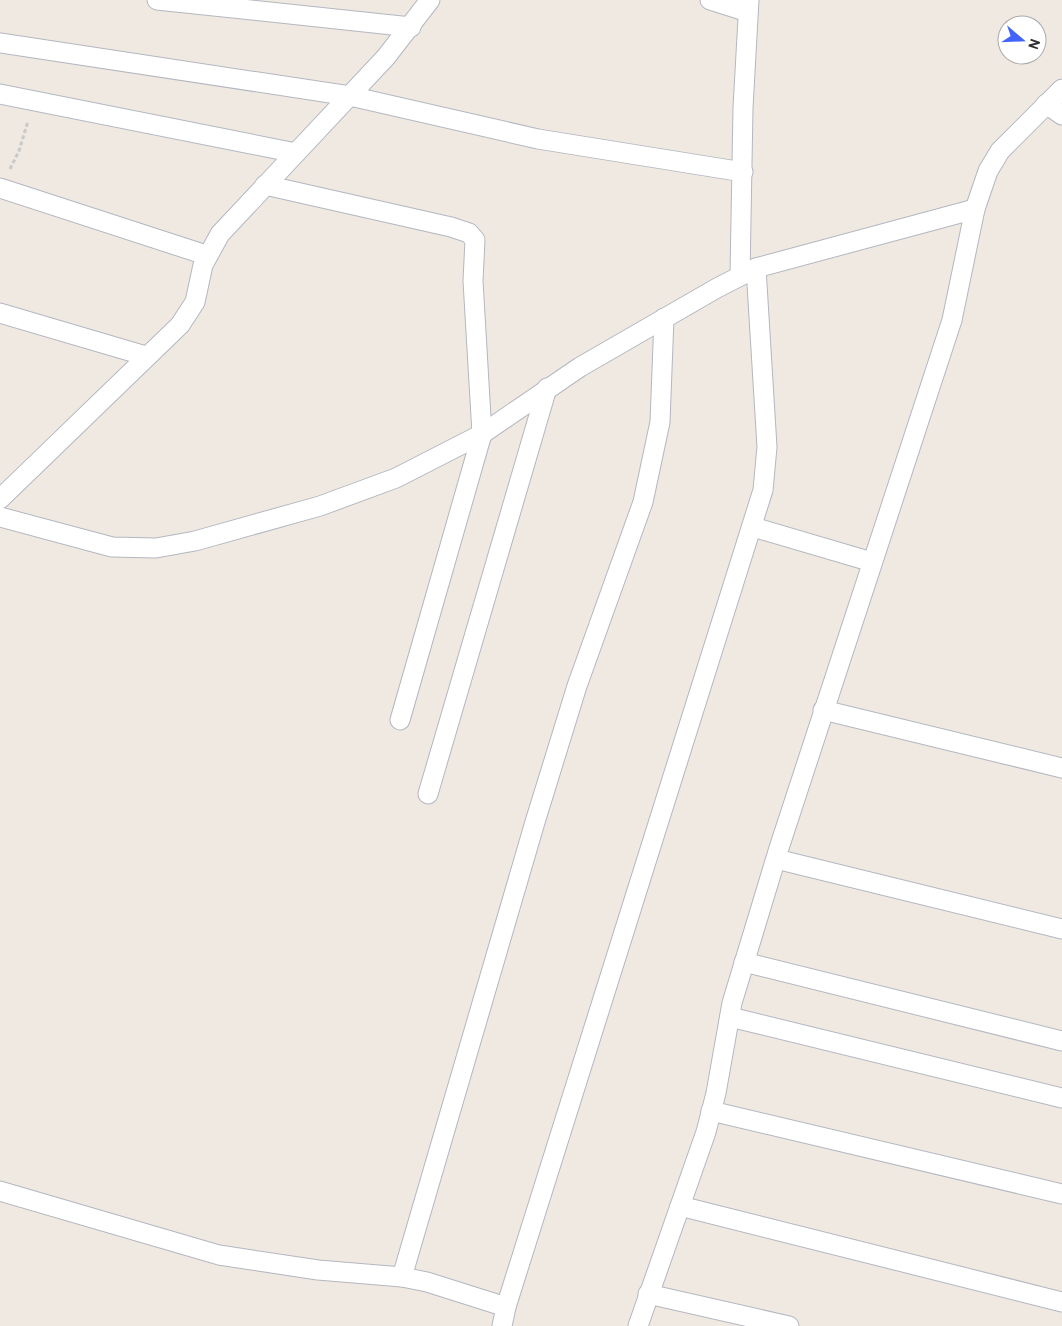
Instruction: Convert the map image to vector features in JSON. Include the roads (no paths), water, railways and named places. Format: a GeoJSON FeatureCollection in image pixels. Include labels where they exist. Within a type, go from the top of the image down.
{"type":"FeatureCollection","features":[{"type":"Feature","properties":{"kind":"street"},"geometry":{"type":"LineString","coordinates":[[157,0],[411,27]]}},
{"type":"Feature","properties":{"kind":"street"},"geometry":{"type":"LineString","coordinates":[[0,500],[146,356],[180,326],[190,311],[206,255],[220,234],[350,96],[411,27],[430,0]]}},
{"type":"Feature","properties":{"kind":"street"},"geometry":{"type":"LineString","coordinates":[[502,1326],[506,1307],[714,644],[753,527],[763,490],[767,447],[748,272],[743,172],[743,108],[748,6],[710,0]]}},
{"type":"Feature","properties":{"kind":"street"},"geometry":{"type":"LineString","coordinates":[[0,43],[350,96],[538,139],[743,172]]}},
{"type":"Feature","properties":{"kind":"street"},"geometry":{"type":"LineString","coordinates":[[638,1326],[711,1111],[730,1017],[744,962],[822,710],[952,320],[975,209],[988,172],[1000,151],[1062,89]]}},
{"type":"Feature","properties":{"kind":"street"},"geometry":{"type":"LineString","coordinates":[[0,94],[296,153]]}},
{"type":"Feature","properties":{"kind":"street"},"geometry":{"type":"LineString","coordinates":[[1046,104],[1062,115]]}},
{"type":"Feature","properties":{"kind":"street"},"geometry":{"type":"LineString","coordinates":[[265,185],[451,227],[473,236],[475,345],[482,434],[400,720]]}},
{"type":"Feature","properties":{"kind":"street"},"geometry":{"type":"LineString","coordinates":[[0,188],[206,255]]}},
{"type":"Feature","properties":{"kind":"street"},"geometry":{"type":"LineString","coordinates":[[0,517],[112,547],[156,548],[195,541],[320,506],[396,478],[482,434],[547,388],[664,318],[748,272],[975,209]]}},
{"type":"Feature","properties":{"kind":"street"},"geometry":{"type":"LineString","coordinates":[[0,314],[146,356]]}},
{"type":"Feature","properties":{"kind":"street"},"geometry":{"type":"LineString","coordinates":[[402,1277],[541,804],[578,686],[643,502],[660,422],[664,318]]}},
{"type":"Feature","properties":{"kind":"street"},"geometry":{"type":"LineString","coordinates":[[428,794],[547,388]]}},
{"type":"Feature","properties":{"kind":"street"},"geometry":{"type":"LineString","coordinates":[[753,527],[872,562]]}},
{"type":"Feature","properties":{"kind":"street"},"geometry":{"type":"LineString","coordinates":[[822,710],[1062,768]]}},
{"type":"Feature","properties":{"kind":"street"},"geometry":{"type":"LineString","coordinates":[[776,859],[1062,929]]}},
{"type":"Feature","properties":{"kind":"street"},"geometry":{"type":"LineString","coordinates":[[744,962],[1062,1041]]}},
{"type":"Feature","properties":{"kind":"street"},"geometry":{"type":"LineString","coordinates":[[730,1017],[1062,1098]]}},
{"type":"Feature","properties":{"kind":"street"},"geometry":{"type":"LineString","coordinates":[[711,1111],[1062,1194]]}},
{"type":"Feature","properties":{"kind":"street"},"geometry":{"type":"LineString","coordinates":[[0,1191],[219,1255],[318,1270],[402,1277],[427,1282],[506,1307]]}},
{"type":"Feature","properties":{"kind":"street"},"geometry":{"type":"LineString","coordinates":[[680,1206],[1062,1302]]}},
{"type":"Feature","properties":{"kind":"street"},"geometry":{"type":"LineString","coordinates":[[648,1294],[789,1326]]}}]}
